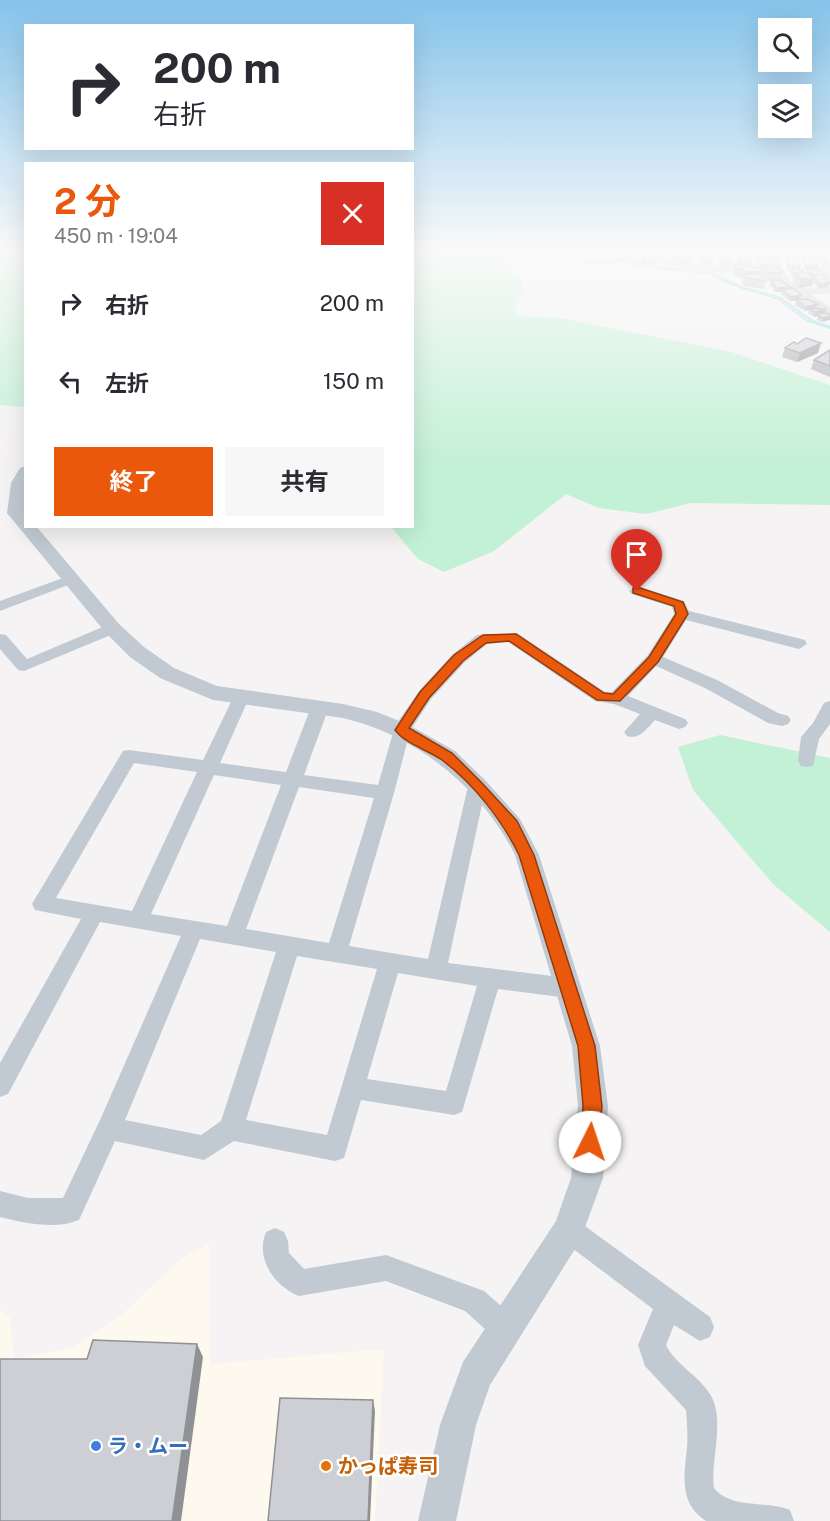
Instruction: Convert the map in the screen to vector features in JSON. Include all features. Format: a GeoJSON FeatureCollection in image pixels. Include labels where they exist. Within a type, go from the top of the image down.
{"type":"FeatureCollection","features":[{"type":"Feature","properties":{"kind":"street"},"geometry":{"type":"LineString","coordinates":[[24,474],[19,483],[16,513],[24,523]]}},
{"type":"Feature","properties":{"kind":"street"},"geometry":{"type":"LineString","coordinates":[[28,528],[112,628],[137,652],[167,673],[213,693],[369,717],[401,730],[447,757],[477,786],[512,825],[526,855],[586,1046],[592,1106],[587,1178],[569,1230],[477,1375],[458,1425],[437,1521]]}},
{"type":"Feature","properties":{"kind":"street"},"geometry":{"type":"LineString","coordinates":[[0,606],[71,579]]}},
{"type":"Feature","properties":{"kind":"street"},"geometry":{"type":"LineString","coordinates":[[616,698],[654,659],[682,614],[679,604],[637,591]]}},
{"type":"Feature","properties":{"kind":"street"},"geometry":{"type":"LineString","coordinates":[[682,614],[799,644]]}},
{"type":"Feature","properties":{"kind":"street"},"geometry":{"type":"LineString","coordinates":[[0,639],[24,666],[112,628]]}},
{"type":"Feature","properties":{"kind":"street"},"geometry":{"type":"LineString","coordinates":[[336,954],[385,793],[401,730],[424,695],[459,658],[483,639],[511,637],[602,697],[616,698],[678,723]]}},
{"type":"Feature","properties":{"kind":"street"},"geometry":{"type":"LineString","coordinates":[[654,659],[711,684],[774,719],[782,720]]}},
{"type":"Feature","properties":{"kind":"street"},"geometry":{"type":"LineString","coordinates":[[138,920],[241,698]]}},
{"type":"Feature","properties":{"kind":"street"},"geometry":{"type":"LineString","coordinates":[[807,761],[810,737],[825,728],[830,707]]}},
{"type":"Feature","properties":{"kind":"street"},"geometry":{"type":"LineString","coordinates":[[233,937],[320,708]]}},
{"type":"Feature","properties":{"kind":"street"},"geometry":{"type":"LineString","coordinates":[[633,732],[652,712]]}},
{"type":"Feature","properties":{"kind":"street"},"geometry":{"type":"LineString","coordinates":[[385,793],[129,756],[42,904],[490,979],[568,988]]}},
{"type":"Feature","properties":{"kind":"street"},"geometry":{"type":"LineString","coordinates":[[436,970],[477,786]]}},
{"type":"Feature","properties":{"kind":"street"},"geometry":{"type":"LineString","coordinates":[[0,1086],[94,914]]}},
{"type":"Feature","properties":{"kind":"street"},"geometry":{"type":"LineString","coordinates":[[0,1204],[28,1212],[70,1211],[109,1128],[194,929]]}},
{"type":"Feature","properties":{"kind":"street"},"geometry":{"type":"LineString","coordinates":[[109,1128],[204,1148],[231,1129],[289,946]]}},
{"type":"Feature","properties":{"kind":"street"},"geometry":{"type":"LineString","coordinates":[[231,1129],[335,1149],[390,962]]}},
{"type":"Feature","properties":{"kind":"street"},"geometry":{"type":"LineString","coordinates":[[353,1088],[454,1104],[490,979]]}},
{"type":"Feature","properties":{"kind":"street"},"geometry":{"type":"LineString","coordinates":[[569,1230],[700,1327]]}},
{"type":"Feature","properties":{"kind":"street"},"geometry":{"type":"LineString","coordinates":[[275,1241],[276,1259],[299,1283],[386,1268],[474,1301],[506,1329]]}},
{"type":"Feature","properties":{"kind":"street"},"geometry":{"type":"LineString","coordinates":[[669,1304],[652,1345],[655,1356],[700,1404],[702,1441],[699,1479],[702,1496],[710,1507],[741,1518],[779,1521]]}},
{"type":"Feature","properties":{"kind":"path"},"geometry":{"type":"LineString","coordinates":[[810,322],[830,328]]}},
{"type":"Feature","properties":{"kind":"shaded area"},"geometry":{"type":"Polygon","coordinates":[[[209,1244],[210,1364],[384,1349],[375,1521],[0,1521],[0,1309],[10,1318],[14,1359],[75,1347],[120,1316],[182,1258],[209,1244]]]}},
{"type":"Feature","properties":{"kind":"green space"},"geometry":{"type":"Polygon","coordinates":[[[0,322],[24,322],[24,407],[0,405],[0,322]]]}},
{"type":"Feature","properties":{"kind":"green space"},"geometry":{"type":"Polygon","coordinates":[[[414,322],[581,322],[731,352],[830,385],[830,505],[690,503],[646,514],[599,508],[566,494],[494,551],[444,572],[418,559],[392,528],[414,528],[414,322]]]}},
{"type":"Feature","properties":{"kind":"green space"},"geometry":{"type":"Polygon","coordinates":[[[720,735],[830,758],[830,932],[773,884],[693,790],[678,747],[720,735]]]}},
{"type":"Feature","properties":{"kind":"building"},"geometry":{"type":"Polygon","coordinates":[[[806,338],[821,343],[800,353],[785,348],[794,342],[797,344],[806,338]]]}},
{"type":"Feature","properties":{"kind":"building"},"geometry":{"type":"Polygon","coordinates":[[[830,350],[830,366],[814,360],[830,350]]]}},
{"type":"Feature","properties":{"kind":"building","name":"ラ・ムー"},"geometry":{"type":"Polygon","coordinates":[[[93,1340],[197,1344],[172,1521],[0,1521],[0,1359],[87,1359],[93,1340]]]}},
{"type":"Feature","properties":{"kind":"building","name":"かっぱ寿司"},"geometry":{"type":"Polygon","coordinates":[[[280,1398],[373,1400],[368,1521],[268,1521],[280,1398]]]}},
{"type":"Feature","properties":{"kind":"waterway"},"geometry":{"type":"LineString","coordinates":[[815,322],[830,327]]}},
{"type":"Feature","properties":{"kind":"place","name":"ラ・ムー"},"geometry":{"type":"Point","coordinates":[96,1446]}},
{"type":"Feature","properties":{"kind":"place","name":"かっぱ寿司"},"geometry":{"type":"Point","coordinates":[326,1466]}},
{"type":"Feature","properties":{"kind":"route"},"geometry":{"type":"LineString","coordinates":[[590,1142],[592,1106],[586,1046],[526,855],[512,825],[494,803],[447,757],[401,730],[424,695],[459,658],[483,639],[511,637],[602,697],[616,698],[654,659],[682,614],[679,604],[637,591]]}}]}
